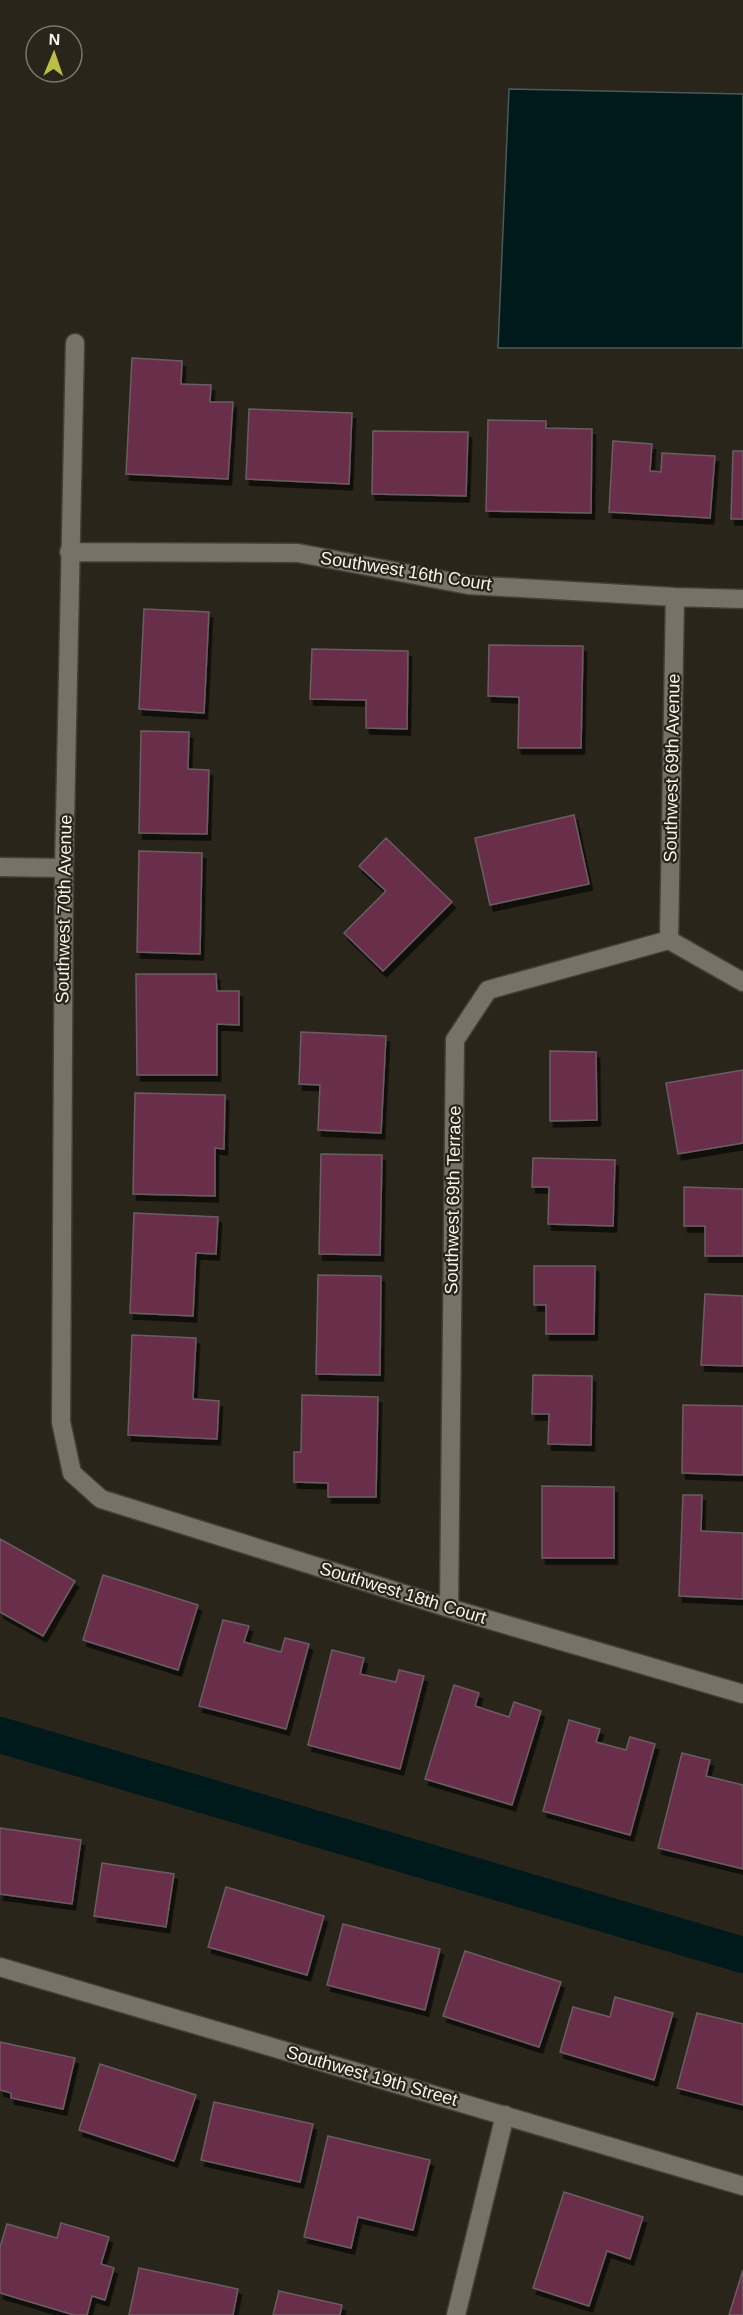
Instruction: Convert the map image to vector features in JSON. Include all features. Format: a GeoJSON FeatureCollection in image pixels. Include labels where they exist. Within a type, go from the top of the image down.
{"type":"FeatureCollection","features":[{"type":"Feature","properties":{"kind":"street","name":"Southwest 70th Avenue"},"geometry":{"type":"LineString","coordinates":[[72,1473],[61,1422],[64,868],[75,343]]}},
{"type":"Feature","properties":{"kind":"street","name":"Southwest 16th Court"},"geometry":{"type":"LineString","coordinates":[[69,552],[298,553],[468,585],[743,599]]}},
{"type":"Feature","properties":{"kind":"street","name":"Southwest 69th Avenue"},"geometry":{"type":"LineString","coordinates":[[669,940],[675,597]]}},
{"type":"Feature","properties":{"kind":"street"},"geometry":{"type":"LineString","coordinates":[[0,867],[64,868]]}},
{"type":"Feature","properties":{"kind":"street"},"geometry":{"type":"LineString","coordinates":[[669,940],[743,982]]}},
{"type":"Feature","properties":{"kind":"street","name":"Southwest 69th Terrace"},"geometry":{"type":"LineString","coordinates":[[449,1608],[455,1040],[488,990],[669,940]]}},
{"type":"Feature","properties":{"kind":"street","name":"Southwest 18th Court"},"geometry":{"type":"LineString","coordinates":[[72,1473],[101,1499],[449,1608],[743,1694]]}},
{"type":"Feature","properties":{"kind":"street","name":"Southwest 19th Street"},"geometry":{"type":"LineString","coordinates":[[0,1967],[743,2186]]}},
{"type":"Feature","properties":{"kind":"street"},"geometry":{"type":"LineString","coordinates":[[456,2315],[505,2115]]}},
{"type":"Feature","properties":{"kind":"water"},"geometry":{"type":"Polygon","coordinates":[[[509,89],[743,94],[743,348],[498,348],[509,89]]]}},
{"type":"Feature","properties":{"kind":"building"},"geometry":{"type":"Polygon","coordinates":[[[132,358],[182,361],[181,384],[211,385],[210,402],[233,402],[228,479],[126,474],[132,358]]]}},
{"type":"Feature","properties":{"kind":"building"},"geometry":{"type":"Polygon","coordinates":[[[249,409],[352,413],[349,484],[246,479],[249,409]]]}},
{"type":"Feature","properties":{"kind":"building"},"geometry":{"type":"Polygon","coordinates":[[[488,420],[546,421],[546,428],[592,429],[591,513],[486,511],[488,420]]]}},
{"type":"Feature","properties":{"kind":"building"},"geometry":{"type":"Polygon","coordinates":[[[373,431],[468,432],[466,496],[372,494],[373,431]]]}},
{"type":"Feature","properties":{"kind":"building"},"geometry":{"type":"Polygon","coordinates":[[[613,441],[652,444],[650,471],[661,472],[662,453],[715,456],[710,518],[609,512],[613,441]]]}},
{"type":"Feature","properties":{"kind":"building"},"geometry":{"type":"Polygon","coordinates":[[[733,451],[743,451],[743,519],[731,519],[733,451]]]}},
{"type":"Feature","properties":{"kind":"building"},"geometry":{"type":"Polygon","coordinates":[[[144,609],[209,612],[204,713],[139,709],[144,609]]]}},
{"type":"Feature","properties":{"kind":"building"},"geometry":{"type":"Polygon","coordinates":[[[489,645],[583,646],[581,748],[518,748],[519,697],[488,696],[489,645]]]}},
{"type":"Feature","properties":{"kind":"building"},"geometry":{"type":"Polygon","coordinates":[[[312,649],[408,651],[407,729],[366,728],[366,700],[310,699],[312,649]]]}},
{"type":"Feature","properties":{"kind":"building"},"geometry":{"type":"Polygon","coordinates":[[[141,731],[189,732],[188,769],[209,770],[207,834],[139,833],[141,731]]]}},
{"type":"Feature","properties":{"kind":"building"},"geometry":{"type":"Polygon","coordinates":[[[574,815],[589,884],[490,905],[475,838],[574,815]]]}},
{"type":"Feature","properties":{"kind":"building"},"geometry":{"type":"Polygon","coordinates":[[[386,838],[452,902],[383,971],[344,933],[386,891],[359,866],[386,838]]]}},
{"type":"Feature","properties":{"kind":"building"},"geometry":{"type":"Polygon","coordinates":[[[139,851],[202,853],[200,954],[137,952],[139,851]]]}},
{"type":"Feature","properties":{"kind":"building"},"geometry":{"type":"Polygon","coordinates":[[[136,974],[216,974],[217,991],[239,991],[239,1025],[217,1024],[217,1075],[137,1075],[136,974]]]}},
{"type":"Feature","properties":{"kind":"building"},"geometry":{"type":"Polygon","coordinates":[[[301,1032],[386,1036],[381,1133],[318,1130],[320,1085],[299,1084],[301,1032]]]}},
{"type":"Feature","properties":{"kind":"building"},"geometry":{"type":"Polygon","coordinates":[[[550,1051],[596,1052],[597,1120],[550,1121],[550,1051]]]}},
{"type":"Feature","properties":{"kind":"building"},"geometry":{"type":"Polygon","coordinates":[[[743,1070],[743,1143],[678,1154],[666,1083],[743,1070]]]}},
{"type":"Feature","properties":{"kind":"building"},"geometry":{"type":"Polygon","coordinates":[[[135,1093],[225,1095],[224,1149],[215,1148],[215,1196],[133,1194],[135,1093]]]}},
{"type":"Feature","properties":{"kind":"building"},"geometry":{"type":"Polygon","coordinates":[[[321,1154],[382,1155],[380,1255],[319,1254],[321,1154]]]}},
{"type":"Feature","properties":{"kind":"building"},"geometry":{"type":"Polygon","coordinates":[[[533,1158],[615,1160],[613,1226],[548,1224],[549,1187],[532,1187],[533,1158]]]}},
{"type":"Feature","properties":{"kind":"building"},"geometry":{"type":"Polygon","coordinates":[[[684,1187],[743,1189],[743,1256],[705,1256],[705,1226],[684,1226],[684,1187]]]}},
{"type":"Feature","properties":{"kind":"building"},"geometry":{"type":"Polygon","coordinates":[[[134,1213],[218,1217],[216,1254],[196,1253],[193,1316],[130,1313],[134,1213]]]}},
{"type":"Feature","properties":{"kind":"building"},"geometry":{"type":"Polygon","coordinates":[[[534,1266],[595,1266],[594,1334],[546,1334],[546,1305],[534,1305],[534,1266]]]}},
{"type":"Feature","properties":{"kind":"building"},"geometry":{"type":"Polygon","coordinates":[[[318,1275],[381,1276],[380,1375],[316,1374],[318,1275]]]}},
{"type":"Feature","properties":{"kind":"building"},"geometry":{"type":"Polygon","coordinates":[[[705,1294],[743,1296],[743,1366],[701,1365],[705,1294]]]}},
{"type":"Feature","properties":{"kind":"building"},"geometry":{"type":"Polygon","coordinates":[[[132,1335],[196,1338],[193,1399],[219,1401],[217,1439],[128,1435],[132,1335]]]}},
{"type":"Feature","properties":{"kind":"building"},"geometry":{"type":"Polygon","coordinates":[[[533,1375],[592,1376],[591,1445],[548,1444],[549,1414],[532,1414],[533,1375]]]}},
{"type":"Feature","properties":{"kind":"building"},"geometry":{"type":"Polygon","coordinates":[[[302,1395],[378,1397],[376,1497],[328,1497],[328,1483],[294,1482],[294,1452],[301,1452],[302,1395]]]}},
{"type":"Feature","properties":{"kind":"building"},"geometry":{"type":"Polygon","coordinates":[[[683,1405],[743,1406],[743,1475],[682,1473],[683,1405]]]}},
{"type":"Feature","properties":{"kind":"building"},"geometry":{"type":"Polygon","coordinates":[[[542,1486],[614,1487],[614,1558],[542,1558],[542,1486]]]}},
{"type":"Feature","properties":{"kind":"building"},"geometry":{"type":"Polygon","coordinates":[[[683,1495],[702,1495],[701,1531],[743,1533],[743,1599],[679,1596],[683,1495]]]}},
{"type":"Feature","properties":{"kind":"building"},"geometry":{"type":"Polygon","coordinates":[[[0,1539],[75,1581],[43,1636],[0,1612],[0,1539]]]}},
{"type":"Feature","properties":{"kind":"building"},"geometry":{"type":"Polygon","coordinates":[[[103,1575],[198,1605],[178,1670],[83,1640],[103,1575]]]}},
{"type":"Feature","properties":{"kind":"building"},"geometry":{"type":"Polygon","coordinates":[[[223,1620],[249,1626],[244,1642],[281,1652],[285,1638],[309,1644],[286,1729],[199,1706],[223,1620]]]}},
{"type":"Feature","properties":{"kind":"building"},"geometry":{"type":"Polygon","coordinates":[[[332,1650],[364,1658],[360,1674],[396,1682],[399,1670],[424,1676],[400,1769],[308,1745],[332,1650]]]}},
{"type":"Feature","properties":{"kind":"building"},"geometry":{"type":"Polygon","coordinates":[[[454,1685],[479,1693],[475,1706],[509,1717],[514,1702],[541,1711],[512,1805],[425,1779],[454,1685]]]}},
{"type":"Feature","properties":{"kind":"building"},"geometry":{"type":"Polygon","coordinates":[[[569,1720],[600,1729],[596,1742],[626,1750],[630,1737],[655,1744],[630,1835],[543,1811],[569,1720]]]}},
{"type":"Feature","properties":{"kind":"building"},"geometry":{"type":"Polygon","coordinates":[[[682,1753],[710,1760],[706,1776],[743,1785],[743,1869],[658,1848],[682,1753]]]}},
{"type":"Feature","properties":{"kind":"building"},"geometry":{"type":"Polygon","coordinates":[[[0,1828],[81,1840],[72,1904],[0,1894],[0,1828]]]}},
{"type":"Feature","properties":{"kind":"building"},"geometry":{"type":"Polygon","coordinates":[[[102,1863],[174,1874],[166,1927],[94,1916],[102,1863]]]}},
{"type":"Feature","properties":{"kind":"building"},"geometry":{"type":"Polygon","coordinates":[[[226,1887],[324,1916],[307,1975],[208,1947],[226,1887]]]}},
{"type":"Feature","properties":{"kind":"building"},"geometry":{"type":"Polygon","coordinates":[[[343,1924],[440,1949],[425,2010],[327,1985],[343,1924]]]}},
{"type":"Feature","properties":{"kind":"building"},"geometry":{"type":"Polygon","coordinates":[[[465,1951],[561,1982],[539,2047],[443,2016],[465,1951]]]}},
{"type":"Feature","properties":{"kind":"building"},"geometry":{"type":"Polygon","coordinates":[[[615,1997],[673,2013],[654,2080],[560,2052],[573,2007],[610,2017],[615,1997]]]}},
{"type":"Feature","properties":{"kind":"building"},"geometry":{"type":"Polygon","coordinates":[[[697,2013],[743,2024],[743,2105],[677,2088],[697,2013]]]}},
{"type":"Feature","properties":{"kind":"building"},"geometry":{"type":"Polygon","coordinates":[[[0,2042],[75,2058],[63,2109],[11,2098],[11,2093],[0,2090],[0,2042]]]}},
{"type":"Feature","properties":{"kind":"building"},"geometry":{"type":"Polygon","coordinates":[[[100,2064],[196,2095],[174,2161],[79,2130],[100,2064]]]}},
{"type":"Feature","properties":{"kind":"building"},"geometry":{"type":"Polygon","coordinates":[[[214,2102],[313,2124],[300,2182],[201,2160],[214,2102]]]}},
{"type":"Feature","properties":{"kind":"building"},"geometry":{"type":"Polygon","coordinates":[[[328,2136],[430,2160],[413,2230],[358,2217],[351,2248],[304,2237],[328,2136]]]}},
{"type":"Feature","properties":{"kind":"building"},"geometry":{"type":"Polygon","coordinates":[[[564,2192],[643,2217],[630,2259],[607,2251],[589,2306],[533,2288],[564,2192]]]}},
{"type":"Feature","properties":{"kind":"building"},"geometry":{"type":"Polygon","coordinates":[[[61,2223],[109,2237],[101,2264],[114,2268],[105,2300],[92,2296],[87,2315],[74,2315],[0,2293],[0,2247],[7,2224],[57,2238],[61,2223]]]}},
{"type":"Feature","properties":{"kind":"building"},"geometry":{"type":"Polygon","coordinates":[[[139,2268],[238,2289],[233,2315],[129,2315],[139,2268]]]}},
{"type":"Feature","properties":{"kind":"building"},"geometry":{"type":"Polygon","coordinates":[[[743,2270],[743,2315],[729,2315],[743,2270]]]}},
{"type":"Feature","properties":{"kind":"building"},"geometry":{"type":"Polygon","coordinates":[[[279,2291],[342,2305],[340,2315],[273,2315],[279,2291]]]}},
{"type":"Feature","properties":{"kind":"waterway"},"geometry":{"type":"LineString","coordinates":[[0,1735],[743,1955]]}}]}
